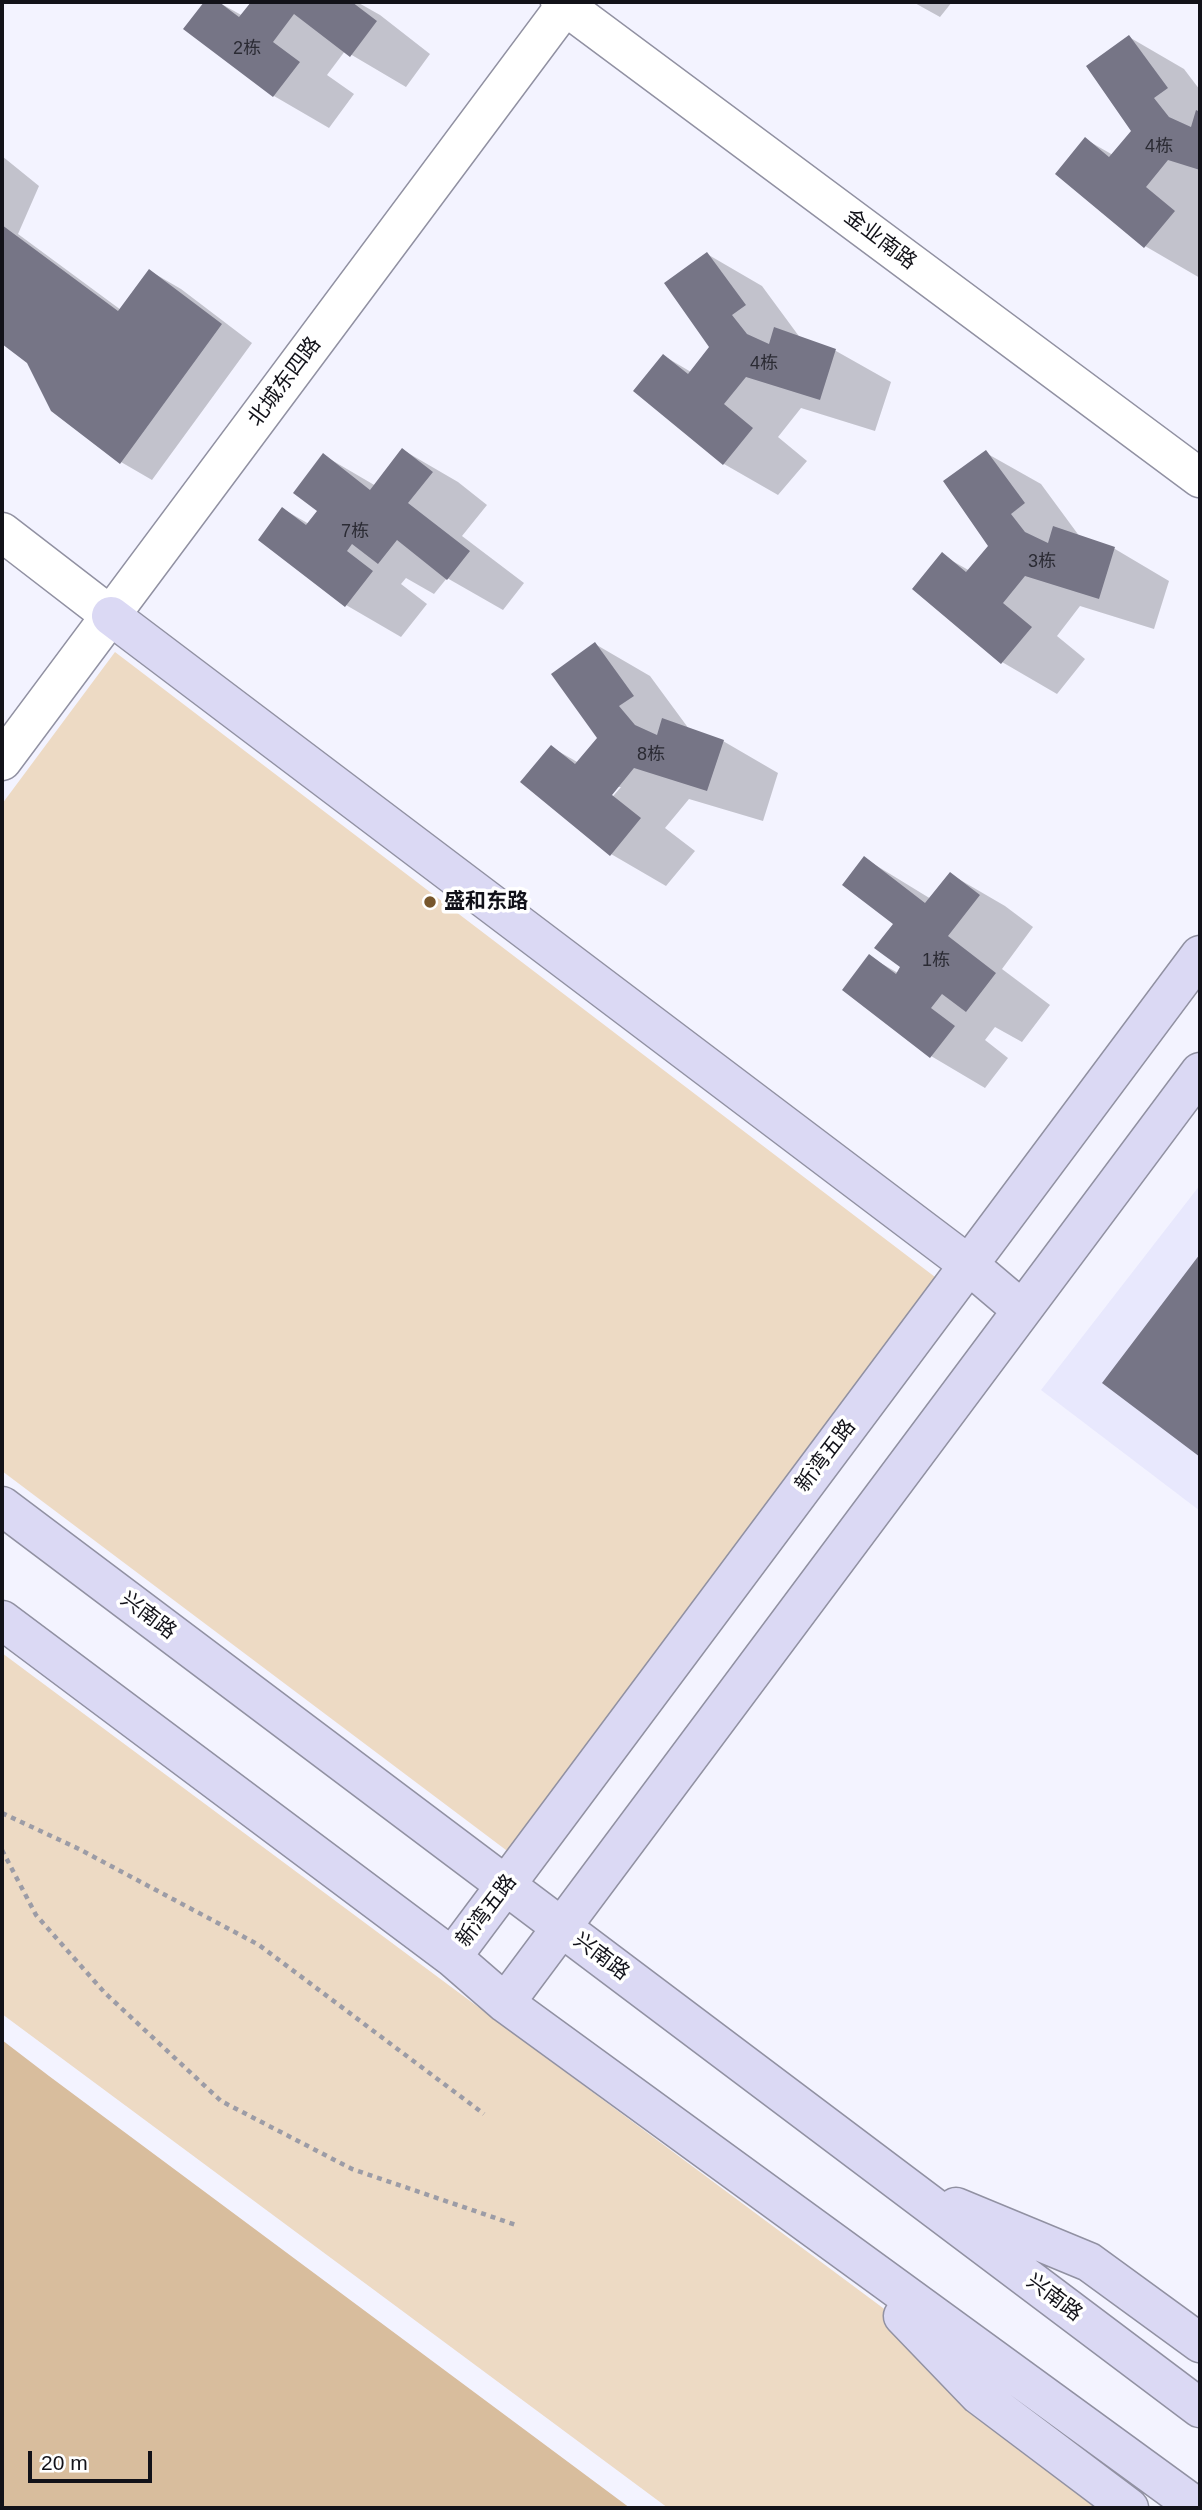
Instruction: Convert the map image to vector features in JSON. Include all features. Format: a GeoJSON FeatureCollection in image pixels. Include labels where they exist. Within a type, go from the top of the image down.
{"type":"FeatureCollection","features":[{"type":"Feature","properties":{"kind":"street","name":"金业南路"},"geometry":{"type":"LineString","coordinates":[[564,3],[1200,478]]}},
{"type":"Feature","properties":{"kind":"street","name":"北城东四路"},"geometry":{"type":"LineString","coordinates":[[2,761],[564,3]]}},
{"type":"Feature","properties":{"kind":"street"},"geometry":{"type":"LineString","coordinates":[[2,533],[969,1265],[1023,1310]]}},
{"type":"Feature","properties":{"kind":"street","name":"新湾五路"},"geometry":{"type":"LineString","coordinates":[[452,1957],[1200,955]]}},
{"type":"Feature","properties":{"kind":"street"},"geometry":{"type":"LineString","coordinates":[[505,2003],[1200,1072]]}},
{"type":"Feature","properties":{"kind":"street","name":"兴南路"},"geometry":{"type":"LineString","coordinates":[[2,1506],[1200,2408]]}},
{"type":"Feature","properties":{"kind":"street"},"geometry":{"type":"LineString","coordinates":[[2,1620],[452,1957],[505,2003],[1198,2508]]}},
{"type":"Feature","properties":{"kind":"street"},"geometry":{"type":"LineString","coordinates":[[907,2187],[1089,2262],[1200,2343]]}},
{"type":"Feature","properties":{"kind":"street"},"geometry":{"type":"LineString","coordinates":[[834,2244],[979,2395],[1129,2508]]}},
{"type":"Feature","properties":{"kind":"path"},"geometry":{"type":"LineString","coordinates":[[2,1813],[79,1849],[260,1945],[484,2115]]}},
{"type":"Feature","properties":{"kind":"path"},"geometry":{"type":"LineString","coordinates":[[2,1850],[36,1915],[105,1993],[221,2101],[352,2169],[516,2225]]}},
{"type":"Feature","properties":{"kind":"shaded area"},"geometry":{"type":"Polygon","coordinates":[[[115,652],[939,1280],[510,1853],[2,1471],[2,804],[115,652]]]}},
{"type":"Feature","properties":{"kind":"shaded area"},"geometry":{"type":"Polygon","coordinates":[[[1200,1185],[1200,1511],[1041,1390],[1200,1185]]]}},
{"type":"Feature","properties":{"kind":"shaded area"},"geometry":{"type":"Polygon","coordinates":[[[2,1653],[1152,2508],[668,2508],[2,2014],[2,1653]]]}},
{"type":"Feature","properties":{"kind":"shaded area"},"geometry":{"type":"Polygon","coordinates":[[[2,2040],[49,2076],[630,2508],[2,2508],[2,2040]]]}},
{"type":"Feature","properties":{"kind":"building"},"geometry":{"type":"Polygon","coordinates":[[[204,2],[219,2],[239,17],[251,2],[352,2],[377,21],[350,57],[294,14],[273,42],[300,62],[273,97],[183,29],[204,2]]]}},
{"type":"Feature","properties":{"kind":"building"},"geometry":{"type":"Polygon","coordinates":[[[1129,35],[1168,88],[1154,98],[1169,117],[1191,127],[1196,110],[1200,112],[1200,170],[1168,160],[1146,187],[1175,211],[1144,248],[1055,174],[1085,137],[1109,157],[1131,131],[1086,66],[1129,35]]]}},
{"type":"Feature","properties":{"kind":"building"},"geometry":{"type":"Polygon","coordinates":[[[2,225],[118,311],[149,269],[222,324],[120,464],[51,411],[27,363],[2,344],[2,225]]]}},
{"type":"Feature","properties":{"kind":"building"},"geometry":{"type":"Polygon","coordinates":[[[707,252],[746,305],[732,315],[747,334],[769,344],[774,327],[836,349],[820,400],[746,377],[724,404],[753,428],[723,465],[633,391],[663,354],[688,374],[709,347],[664,283],[707,252]]]}},
{"type":"Feature","properties":{"kind":"building"},"geometry":{"type":"Polygon","coordinates":[[[402,448],[433,472],[408,503],[470,551],[447,580],[397,540],[378,564],[352,544],[347,551],[373,571],[345,607],[258,540],[282,507],[306,525],[317,511],[293,493],[323,453],[370,490],[402,448]]]}},
{"type":"Feature","properties":{"kind":"building"},"geometry":{"type":"Polygon","coordinates":[[[986,450],[1025,503],[1011,514],[1025,532],[1048,543],[1053,526],[1115,547],[1099,599],[1025,576],[1003,603],[1032,627],[1001,664],[912,589],[942,552],[966,572],[988,546],[943,481],[986,450]]]}},
{"type":"Feature","properties":{"kind":"building"},"geometry":{"type":"Polygon","coordinates":[[[595,642],[634,696],[619,706],[635,725],[657,735],[662,718],[724,740],[707,791],[634,768],[612,795],[641,818],[610,856],[520,782],[551,745],[575,764],[597,738],[551,674],[595,642]]]}},
{"type":"Feature","properties":{"kind":"building"},"geometry":{"type":"Polygon","coordinates":[[[864,856],[925,903],[950,872],[980,895],[948,936],[996,973],[966,1012],[942,994],[931,1008],[955,1026],[930,1058],[842,990],[869,954],[896,974],[900,967],[874,948],[893,924],[842,885],[864,856]]]}},
{"type":"Feature","properties":{"kind":"building"},"geometry":{"type":"Polygon","coordinates":[[[1200,1254],[1200,1457],[1102,1383],[1200,1254]]]}},
{"type":"Feature","properties":{"kind":"place","name":"盛和东路"},"geometry":{"type":"Point","coordinates":[430,902]}}]}
